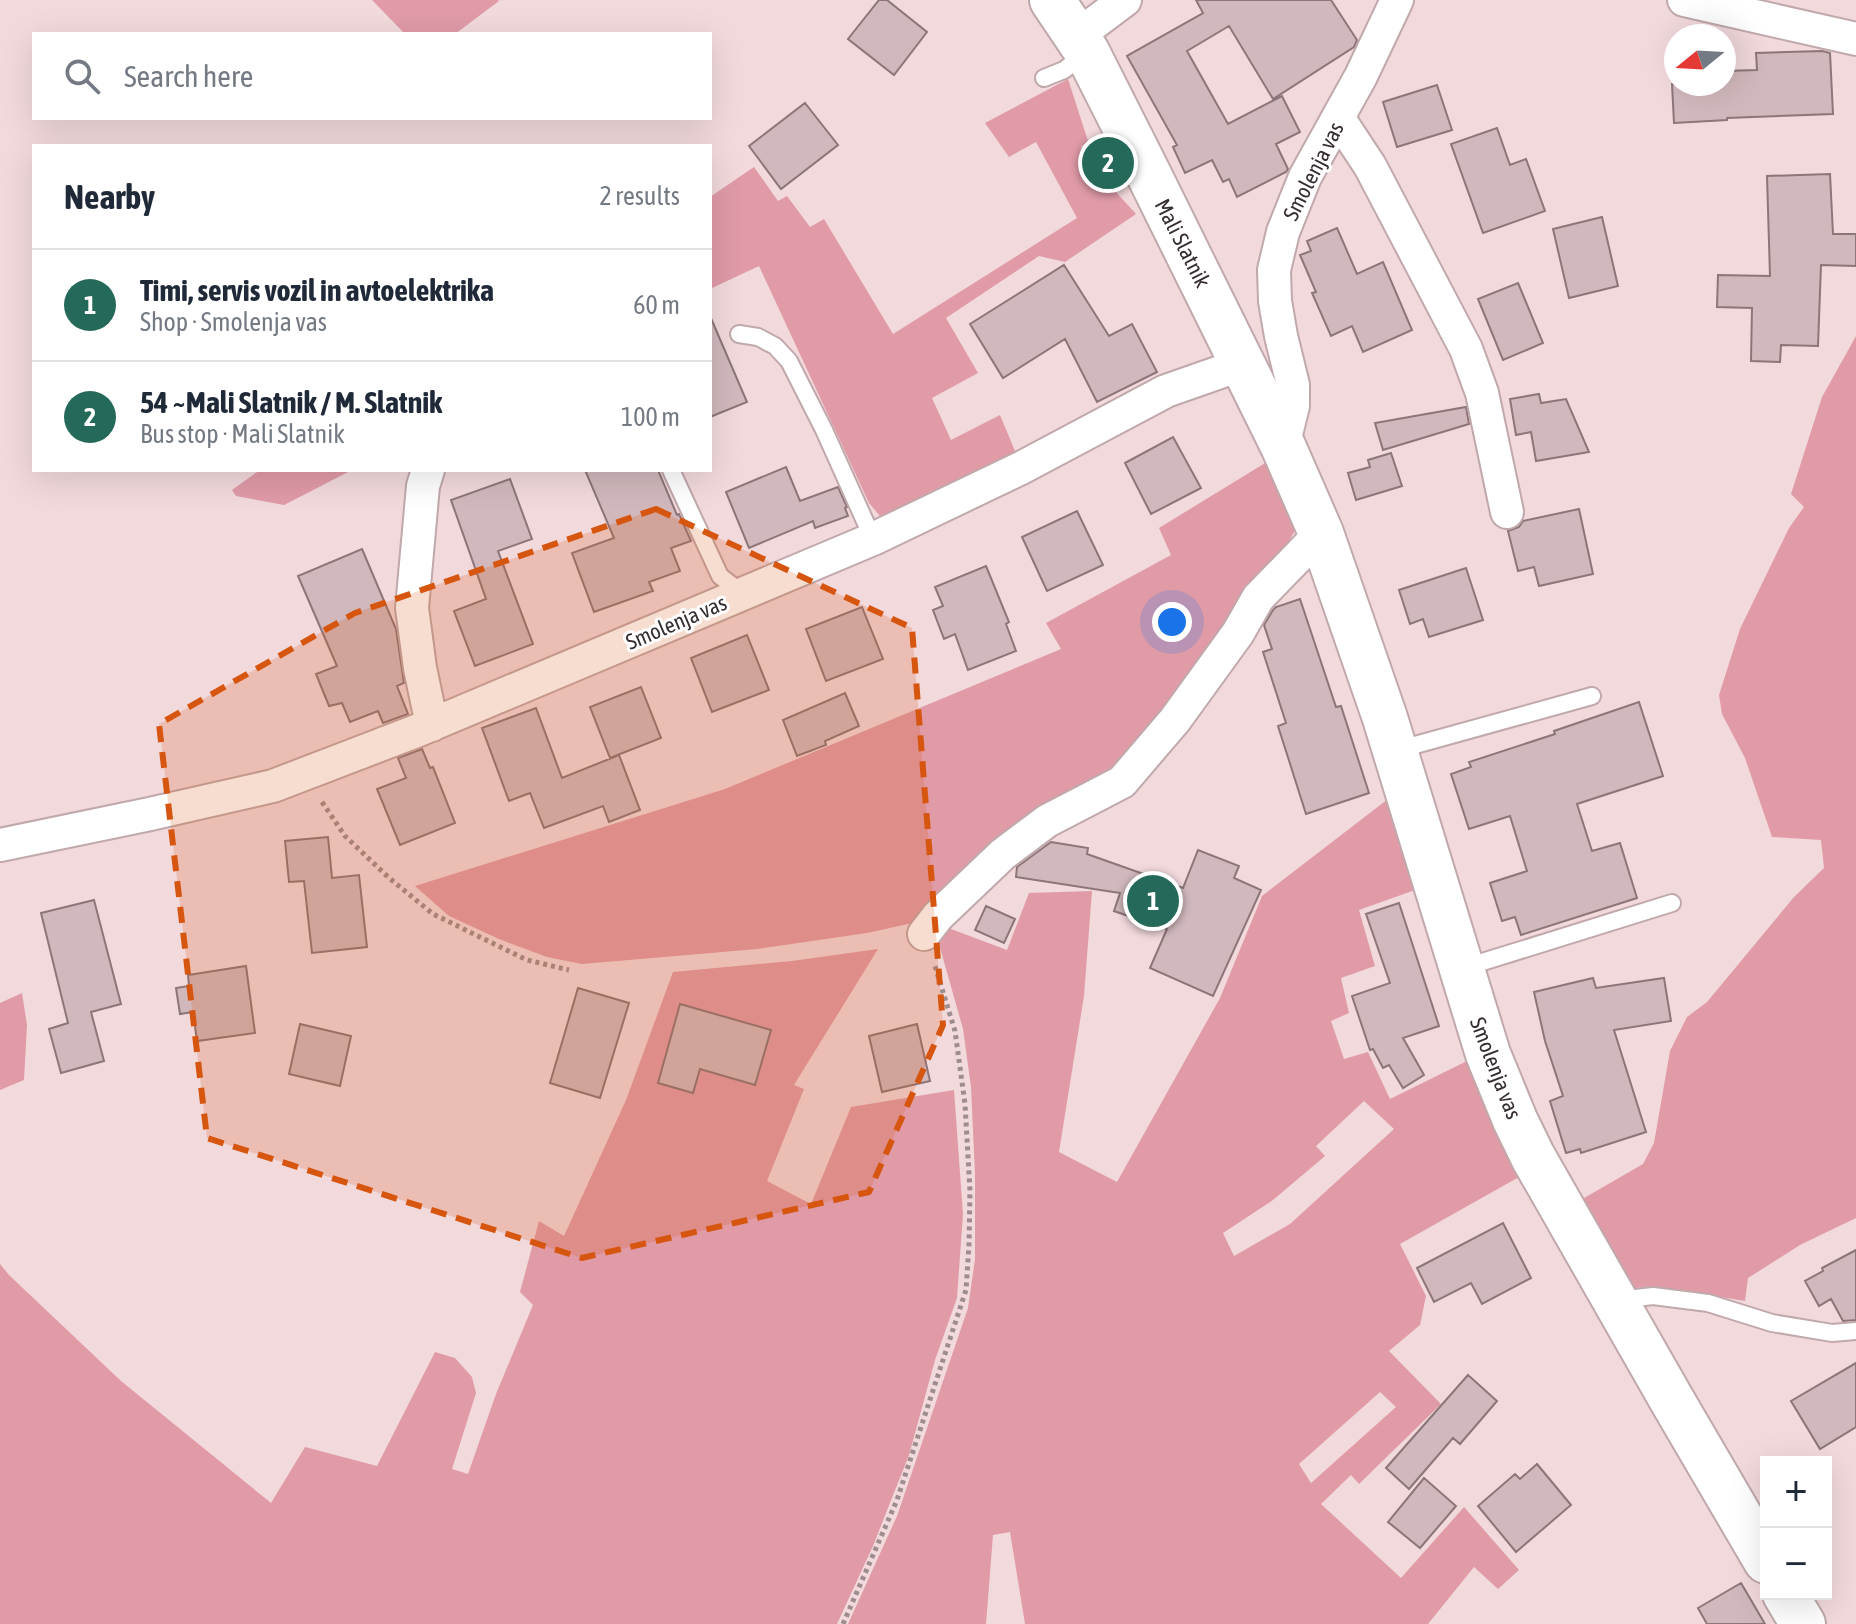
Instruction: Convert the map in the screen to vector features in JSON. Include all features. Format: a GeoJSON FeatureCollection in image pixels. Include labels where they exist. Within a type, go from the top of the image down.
{"type":"FeatureCollection","features":[{"type":"Feature","properties":{"kind":"main road","name":"Mali Slatnik"},"geometry":{"type":"LineString","coordinates":[[1052,0],[1082,44],[1243,364]]}},
{"type":"Feature","properties":{"kind":"main road","name":"Smolenja vas"},"geometry":{"type":"LineString","coordinates":[[1243,364],[1321,533],[1395,750],[1484,1040],[1515,1120],[1533,1157],[1760,1551]]}},
{"type":"Feature","properties":{"kind":"main road"},"geometry":{"type":"LineString","coordinates":[[1789,1600],[1803,1624]]}},
{"type":"Feature","properties":{"kind":"street"},"geometry":{"type":"LineString","coordinates":[[1082,44],[1125,0]]}},
{"type":"Feature","properties":{"kind":"street","name":"Smolenja vas"},"geometry":{"type":"LineString","coordinates":[[1283,446],[1293,406],[1293,385],[1275,301],[1274,270],[1283,232],[1305,177],[1339,119],[1397,0]]}},
{"type":"Feature","properties":{"kind":"street"},"geometry":{"type":"LineString","coordinates":[[1684,0],[1856,39]]}},
{"type":"Feature","properties":{"kind":"street"},"geometry":{"type":"LineString","coordinates":[[1339,119],[1370,166],[1466,349],[1482,393],[1507,512]]}},
{"type":"Feature","properties":{"kind":"street","name":"Smolenja vas"},"geometry":{"type":"LineString","coordinates":[[0,845],[273,786],[432,725],[873,539],[1019,469],[1166,391],[1243,364]]}},
{"type":"Feature","properties":{"kind":"street"},"geometry":{"type":"LineString","coordinates":[[427,472],[423,486],[412,608],[432,725]]}},
{"type":"Feature","properties":{"kind":"street"},"geometry":{"type":"LineString","coordinates":[[924,934],[938,916],[1003,854],[1047,821],[1122,782],[1175,720],[1238,633],[1258,598],[1321,533]]}},
{"type":"Feature","properties":{"kind":"lane"},"geometry":{"type":"LineString","coordinates":[[1044,78],[1064,70],[1082,44]]}},
{"type":"Feature","properties":{"kind":"lane"},"geometry":{"type":"LineString","coordinates":[[739,334],[758,337],[775,346],[789,361],[873,539]]}},
{"type":"Feature","properties":{"kind":"lane"},"geometry":{"type":"LineString","coordinates":[[672,472],[720,576],[743,594]]}},
{"type":"Feature","properties":{"kind":"lane"},"geometry":{"type":"LineString","coordinates":[[1395,750],[1592,696]]}},
{"type":"Feature","properties":{"kind":"lane"},"geometry":{"type":"LineString","coordinates":[[1463,968],[1672,903]]}},
{"type":"Feature","properties":{"kind":"lane"},"geometry":{"type":"LineString","coordinates":[[1616,1301],[1653,1296],[1708,1303],[1787,1326],[1832,1333],[1856,1331]]}},
{"type":"Feature","properties":{"kind":"path"},"geometry":{"type":"LineString","coordinates":[[304,774],[345,836],[433,914],[527,960],[569,970]]}},
{"type":"Feature","properties":{"kind":"path"},"geometry":{"type":"LineString","coordinates":[[843,1624],[897,1500],[966,1290],[970,1191],[965,1104],[955,1031],[924,934]]}},
{"type":"Feature","properties":{"kind":"highlighted area"},"geometry":{"type":"Polygon","coordinates":[[[656,509],[912,628],[943,1025],[869,1192],[582,1258],[207,1138],[159,724],[355,613],[656,509]]]}},
{"type":"Feature","properties":{"kind":"shaded area"},"geometry":{"type":"Polygon","coordinates":[[[372,0],[499,1],[458,32],[403,32],[372,0]]]}},
{"type":"Feature","properties":{"kind":"shaded area"},"geometry":{"type":"Polygon","coordinates":[[[1068,79],[1088,141],[1081,147],[1099,188],[1115,191],[1136,214],[1065,262],[1039,256],[946,318],[978,373],[932,398],[951,440],[1000,415],[1015,451],[1009,463],[885,522],[869,503],[759,266],[712,288],[712,196],[754,167],[778,201],[787,196],[810,227],[824,219],[893,334],[1077,218],[1036,142],[1009,157],[985,123],[1068,79]]]}},
{"type":"Feature","properties":{"kind":"shaded area"},"geometry":{"type":"Polygon","coordinates":[[[1856,336],[1856,1218],[1800,1245],[1748,1278],[1745,1301],[1653,1286],[1627,1289],[1579,1201],[1643,1164],[1654,1143],[1670,1051],[1687,1017],[1707,1002],[1794,897],[1824,868],[1821,840],[1772,837],[1745,758],[1722,714],[1719,695],[1740,629],[1789,528],[1804,507],[1791,494],[1822,397],[1856,336]]]}},
{"type":"Feature","properties":{"kind":"shaded area"},"geometry":{"type":"Polygon","coordinates":[[[1270,460],[1296,529],[1277,561],[1185,686],[1114,772],[917,922],[867,933],[757,949],[582,964],[547,957],[449,916],[415,886],[725,789],[1061,649],[1046,623],[1171,555],[1159,528],[1270,460]]]}},
{"type":"Feature","properties":{"kind":"shaded area"},"geometry":{"type":"Polygon","coordinates":[[[257,472],[348,472],[284,505],[236,496],[232,490],[257,472]]]}},
{"type":"Feature","properties":{"kind":"shaded area"},"geometry":{"type":"Polygon","coordinates":[[[1388,799],[1415,890],[1359,910],[1375,966],[1341,978],[1349,1013],[1331,1021],[1344,1059],[1368,1052],[1390,1099],[1467,1061],[1519,1177],[1400,1244],[1426,1296],[1420,1325],[1389,1351],[1441,1404],[1359,1484],[1351,1475],[1321,1504],[1401,1578],[1464,1507],[1519,1570],[1498,1589],[1474,1567],[1428,1624],[1025,1624],[1010,1532],[993,1535],[986,1624],[848,1624],[897,1516],[968,1308],[975,1259],[971,1087],[963,1029],[937,937],[943,926],[1007,950],[1029,893],[1092,891],[1084,996],[1059,1152],[1117,1182],[1220,998],[1262,896],[1388,799]],[[1364,1101],[1316,1146],[1325,1156],[1273,1200],[1223,1233],[1234,1256],[1290,1224],[1394,1129],[1364,1101]],[[1380,1392],[1299,1464],[1311,1483],[1396,1407],[1380,1392]]]}},
{"type":"Feature","properties":{"kind":"shaded area"},"geometry":{"type":"Polygon","coordinates":[[[878,949],[794,1085],[804,1089],[767,1181],[811,1204],[851,1107],[954,1090],[963,1214],[957,1298],[935,1360],[909,1455],[873,1546],[837,1624],[0,1624],[0,1264],[121,1381],[271,1503],[305,1447],[377,1466],[435,1352],[455,1358],[472,1377],[476,1393],[452,1469],[468,1474],[496,1394],[533,1305],[520,1292],[539,1221],[564,1236],[626,1100],[673,972],[878,949]]]}},
{"type":"Feature","properties":{"kind":"shaded area"},"geometry":{"type":"Polygon","coordinates":[[[22,993],[27,1025],[24,1080],[0,1090],[0,1003],[22,993]]]}},
{"type":"Feature","properties":{"kind":"building"},"geometry":{"type":"Polygon","coordinates":[[[879,0],[887,0],[927,32],[894,75],[848,39],[879,0]]]}},
{"type":"Feature","properties":{"kind":"building"},"geometry":{"type":"Polygon","coordinates":[[[1196,0],[1331,0],[1357,40],[1354,47],[1273,99],[1229,26],[1187,51],[1228,124],[1282,96],[1300,132],[1276,144],[1288,169],[1286,172],[1237,197],[1229,179],[1223,182],[1212,160],[1185,173],[1173,147],[1177,145],[1127,56],[1203,13],[1196,0]]]}},
{"type":"Feature","properties":{"kind":"building"},"geometry":{"type":"Polygon","coordinates":[[[1756,53],[1830,53],[1833,114],[1674,123],[1673,96],[1736,96],[1736,71],[1757,70],[1756,53]]]}},
{"type":"Feature","properties":{"kind":"building"},"geometry":{"type":"Polygon","coordinates":[[[1437,85],[1452,130],[1397,147],[1383,102],[1437,85]]]}},
{"type":"Feature","properties":{"kind":"building"},"geometry":{"type":"Polygon","coordinates":[[[805,103],[838,145],[781,189],[749,146],[805,103]]]}},
{"type":"Feature","properties":{"kind":"building"},"geometry":{"type":"Polygon","coordinates":[[[1497,128],[1510,165],[1526,159],[1545,211],[1483,233],[1451,144],[1497,128]]]}},
{"type":"Feature","properties":{"kind":"building"},"geometry":{"type":"Polygon","coordinates":[[[1830,174],[1833,234],[1856,234],[1856,266],[1821,265],[1818,346],[1781,345],[1780,362],[1751,361],[1752,308],[1717,307],[1718,275],[1770,276],[1767,176],[1830,174]]]}},
{"type":"Feature","properties":{"kind":"building"},"geometry":{"type":"Polygon","coordinates":[[[1602,217],[1618,286],[1569,298],[1553,229],[1602,217]]]}},
{"type":"Feature","properties":{"kind":"building"},"geometry":{"type":"Polygon","coordinates":[[[1337,228],[1357,274],[1383,262],[1412,330],[1363,352],[1352,326],[1331,336],[1300,255],[1311,251],[1307,241],[1337,228]]]}},
{"type":"Feature","properties":{"kind":"building"},"geometry":{"type":"Polygon","coordinates":[[[1064,265],[1109,336],[1132,324],[1157,372],[1097,402],[1065,339],[1003,378],[970,324],[1064,265]]]}},
{"type":"Feature","properties":{"kind":"building"},"geometry":{"type":"Polygon","coordinates":[[[1518,283],[1543,343],[1503,360],[1478,299],[1518,283]]]}},
{"type":"Feature","properties":{"kind":"building"},"geometry":{"type":"Polygon","coordinates":[[[712,321],[747,402],[712,416],[712,321]]]}},
{"type":"Feature","properties":{"kind":"building"},"geometry":{"type":"Polygon","coordinates":[[[1539,394],[1541,403],[1566,399],[1589,452],[1536,461],[1531,432],[1516,435],[1510,399],[1539,394]]]}},
{"type":"Feature","properties":{"kind":"building"},"geometry":{"type":"Polygon","coordinates":[[[1466,407],[1469,424],[1383,450],[1375,423],[1466,407]]]}},
{"type":"Feature","properties":{"kind":"building"},"geometry":{"type":"Polygon","coordinates":[[[1173,437],[1201,488],[1151,514],[1125,463],[1173,437]]]}},
{"type":"Feature","properties":{"kind":"building"},"geometry":{"type":"Polygon","coordinates":[[[1391,453],[1402,486],[1356,500],[1348,473],[1370,467],[1368,460],[1391,453]]]}},
{"type":"Feature","properties":{"kind":"building"},"geometry":{"type":"Polygon","coordinates":[[[786,467],[800,501],[838,487],[848,516],[815,528],[813,521],[749,548],[726,492],[786,467]]]}},
{"type":"Feature","properties":{"kind":"building"},"geometry":{"type":"Polygon","coordinates":[[[586,472],[659,472],[691,541],[671,548],[680,571],[649,582],[653,591],[594,612],[572,553],[614,538],[586,472]]]}},
{"type":"Feature","properties":{"kind":"building"},"geometry":{"type":"Polygon","coordinates":[[[510,479],[532,539],[498,551],[533,644],[475,666],[454,611],[486,599],[451,500],[510,479]]]}},
{"type":"Feature","properties":{"kind":"building"},"geometry":{"type":"Polygon","coordinates":[[[1579,509],[1593,574],[1539,586],[1534,567],[1518,571],[1508,531],[1519,527],[1523,521],[1579,509]]]}},
{"type":"Feature","properties":{"kind":"building"},"geometry":{"type":"Polygon","coordinates":[[[1077,511],[1103,565],[1047,591],[1022,537],[1077,511]]]}},
{"type":"Feature","properties":{"kind":"building"},"geometry":{"type":"Polygon","coordinates":[[[362,549],[396,629],[404,683],[397,686],[408,714],[383,723],[378,711],[350,722],[342,703],[329,706],[316,674],[337,666],[298,576],[362,549]]]}},
{"type":"Feature","properties":{"kind":"building"},"geometry":{"type":"Polygon","coordinates":[[[986,566],[1009,622],[1006,624],[1016,651],[968,670],[955,634],[944,639],[933,610],[943,606],[935,587],[986,566]]]}},
{"type":"Feature","properties":{"kind":"building"},"geometry":{"type":"Polygon","coordinates":[[[1466,568],[1483,620],[1429,637],[1423,619],[1410,624],[1399,590],[1466,568]]]}},
{"type":"Feature","properties":{"kind":"building"},"geometry":{"type":"Polygon","coordinates":[[[1300,599],[1336,707],[1341,706],[1369,793],[1306,814],[1278,726],[1286,723],[1263,652],[1272,649],[1264,625],[1273,610],[1300,599]]]}},
{"type":"Feature","properties":{"kind":"building"},"geometry":{"type":"Polygon","coordinates":[[[862,607],[883,659],[826,681],[806,629],[862,607]]]}},
{"type":"Feature","properties":{"kind":"building"},"geometry":{"type":"Polygon","coordinates":[[[747,635],[769,690],[712,712],[691,658],[747,635]]]}},
{"type":"Feature","properties":{"kind":"building"},"geometry":{"type":"Polygon","coordinates":[[[641,687],[661,738],[610,758],[590,707],[641,687]]]}},
{"type":"Feature","properties":{"kind":"building"},"geometry":{"type":"Polygon","coordinates":[[[845,693],[859,726],[825,741],[826,745],[797,756],[783,720],[845,693]]]}},
{"type":"Feature","properties":{"kind":"building"},"geometry":{"type":"Polygon","coordinates":[[[1639,702],[1663,776],[1577,804],[1592,851],[1620,843],[1637,898],[1521,935],[1515,917],[1502,921],[1490,883],[1527,871],[1510,816],[1469,829],[1451,774],[1471,767],[1469,762],[1639,702]]]}},
{"type":"Feature","properties":{"kind":"building"},"geometry":{"type":"Polygon","coordinates":[[[536,708],[562,778],[619,755],[640,810],[609,822],[603,806],[544,828],[530,793],[509,801],[482,728],[536,708]]]}},
{"type":"Feature","properties":{"kind":"building"},"geometry":{"type":"Polygon","coordinates":[[[422,749],[430,768],[433,767],[455,823],[400,845],[377,789],[406,778],[398,758],[422,749]]]}},
{"type":"Feature","properties":{"kind":"building"},"geometry":{"type":"Polygon","coordinates":[[[328,837],[332,878],[359,875],[367,947],[312,953],[304,881],[289,882],[285,841],[328,837]]]}},
{"type":"Feature","properties":{"kind":"building"},"geometry":{"type":"Polygon","coordinates":[[[1051,842],[1088,848],[1087,854],[1183,888],[1198,850],[1239,866],[1234,878],[1261,890],[1213,996],[1150,968],[1167,929],[1114,911],[1120,893],[1016,877],[1017,867],[1051,842]]]}},
{"type":"Feature","properties":{"kind":"building"},"geometry":{"type":"Polygon","coordinates":[[[94,900],[121,1004],[91,1012],[104,1061],[61,1073],[49,1029],[68,1023],[41,913],[94,900]]]}},
{"type":"Feature","properties":{"kind":"building"},"geometry":{"type":"Polygon","coordinates":[[[1399,903],[1439,1026],[1403,1038],[1424,1075],[1403,1088],[1389,1065],[1383,1068],[1373,1049],[1370,1050],[1352,996],[1390,983],[1366,914],[1399,903]]]}},
{"type":"Feature","properties":{"kind":"building"},"geometry":{"type":"Polygon","coordinates":[[[986,906],[1015,919],[1004,943],[975,930],[986,906]]]}},
{"type":"Feature","properties":{"kind":"building"},"geometry":{"type":"Polygon","coordinates":[[[246,966],[255,1033],[197,1041],[193,1012],[180,1014],[176,988],[189,986],[188,975],[246,966]]]}},
{"type":"Feature","properties":{"kind":"building"},"geometry":{"type":"Polygon","coordinates":[[[1593,978],[1596,988],[1664,978],[1671,1021],[1614,1030],[1646,1132],[1581,1153],[1580,1149],[1566,1153],[1550,1101],[1563,1096],[1545,1041],[1534,992],[1593,978]]]}},
{"type":"Feature","properties":{"kind":"building"},"geometry":{"type":"Polygon","coordinates":[[[578,988],[629,1003],[600,1098],[550,1083],[578,988]]]}},
{"type":"Feature","properties":{"kind":"building"},"geometry":{"type":"Polygon","coordinates":[[[680,1004],[771,1030],[755,1085],[700,1069],[693,1093],[658,1083],[680,1004]]]}},
{"type":"Feature","properties":{"kind":"building"},"geometry":{"type":"Polygon","coordinates":[[[300,1024],[351,1036],[340,1086],[289,1074],[300,1024]]]}},
{"type":"Feature","properties":{"kind":"building"},"geometry":{"type":"Polygon","coordinates":[[[917,1024],[930,1081],[882,1092],[869,1036],[917,1024]]]}},
{"type":"Feature","properties":{"kind":"building"},"geometry":{"type":"Polygon","coordinates":[[[1503,1223],[1531,1278],[1482,1304],[1471,1283],[1434,1302],[1417,1268],[1503,1223]]]}},
{"type":"Feature","properties":{"kind":"building"},"geometry":{"type":"Polygon","coordinates":[[[1856,1250],[1856,1320],[1843,1321],[1831,1299],[1819,1306],[1805,1281],[1856,1250]]]}},
{"type":"Feature","properties":{"kind":"building"},"geometry":{"type":"Polygon","coordinates":[[[1856,1363],[1856,1427],[1820,1449],[1791,1401],[1856,1363]]]}},
{"type":"Feature","properties":{"kind":"building"},"geometry":{"type":"Polygon","coordinates":[[[1468,1375],[1497,1401],[1460,1444],[1453,1438],[1409,1489],[1386,1468],[1468,1375]]]}},
{"type":"Feature","properties":{"kind":"building"},"geometry":{"type":"Polygon","coordinates":[[[1537,1464],[1571,1505],[1516,1552],[1478,1506],[1515,1474],[1520,1479],[1537,1464]]]}},
{"type":"Feature","properties":{"kind":"building"},"geometry":{"type":"Polygon","coordinates":[[[1424,1478],[1456,1506],[1420,1548],[1388,1522],[1424,1478]]]}},
{"type":"Feature","properties":{"kind":"building"},"geometry":{"type":"Polygon","coordinates":[[[1741,1583],[1765,1624],[1707,1624],[1698,1608],[1741,1583]]]}},
{"type":"Feature","properties":{"kind":"place","name":"54 ~Mali Slatnik / M. Slatnik"},"geometry":{"type":"Point","coordinates":[1108,163]}},
{"type":"Feature","properties":{"kind":"place","name":"Timi, servis vozil in avtoelektrika"},"geometry":{"type":"Point","coordinates":[1153,901]}}]}
